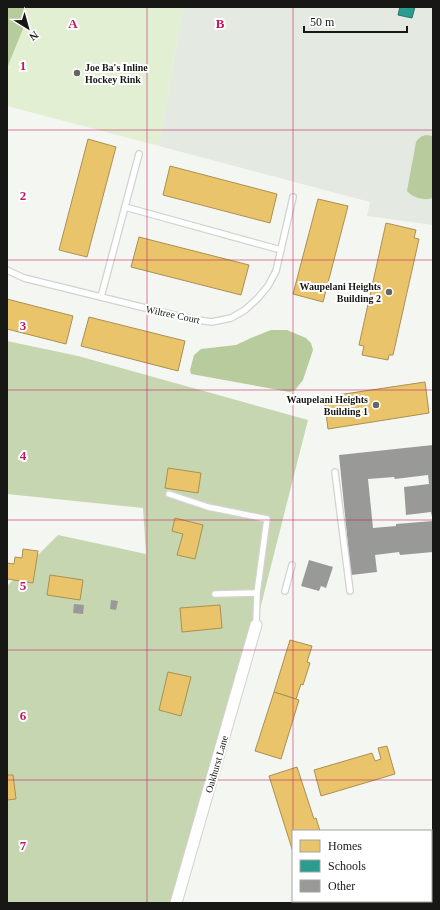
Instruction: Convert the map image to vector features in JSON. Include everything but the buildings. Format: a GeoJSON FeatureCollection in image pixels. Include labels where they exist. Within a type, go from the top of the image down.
{"type":"FeatureCollection","features":[{"type":"Feature","properties":{"kind":"street","name":"Oakhurst Lane"},"geometry":{"type":"LineString","coordinates":[[176,903],[256,625]]}},
{"type":"Feature","properties":{"kind":"lane"},"geometry":{"type":"LineString","coordinates":[[101,297],[139,154]]}},
{"type":"Feature","properties":{"kind":"lane","name":"Wiltree Court"},"geometry":{"type":"LineString","coordinates":[[7,270],[24,278],[190,319],[212,322],[231,318],[245,310],[258,298],[268,286],[276,271],[294,197]]}},
{"type":"Feature","properties":{"kind":"lane"},"geometry":{"type":"LineString","coordinates":[[125,207],[281,250]]}},
{"type":"Feature","properties":{"kind":"lane"},"geometry":{"type":"LineString","coordinates":[[335,472],[350,591]]}},
{"type":"Feature","properties":{"kind":"lane"},"geometry":{"type":"LineString","coordinates":[[169,494],[208,507],[267,519],[257,593],[256,625]]}},
{"type":"Feature","properties":{"kind":"lane"},"geometry":{"type":"LineString","coordinates":[[285,591],[292,565]]}},
{"type":"Feature","properties":{"kind":"lane"},"geometry":{"type":"LineString","coordinates":[[215,594],[257,593]]}},
{"type":"Feature","properties":{"kind":"shaded area"},"geometry":{"type":"Polygon","coordinates":[[[7,7],[183,7],[159,146],[7,106],[7,7]]]}},
{"type":"Feature","properties":{"kind":"shaded area"},"geometry":{"type":"Polygon","coordinates":[[[7,7],[23,7],[27,19],[7,68],[7,7]]]}},
{"type":"Feature","properties":{"kind":"shaded area"},"geometry":{"type":"Polygon","coordinates":[[[183,7],[433,7],[433,225],[367,216],[370,202],[159,146],[183,7]]]}},
{"type":"Feature","properties":{"kind":"shaded area"},"geometry":{"type":"Polygon","coordinates":[[[426,135],[433,136],[433,198],[423,199],[416,197],[407,191],[416,142],[420,137],[426,135]]]}},
{"type":"Feature","properties":{"kind":"shaded area"},"geometry":{"type":"Polygon","coordinates":[[[271,330],[287,330],[306,338],[311,343],[313,350],[303,380],[295,390],[290,392],[191,374],[190,370],[194,355],[201,349],[236,345],[271,330]]]}},
{"type":"Feature","properties":{"kind":"shaded area"},"geometry":{"type":"Polygon","coordinates":[[[7,341],[78,356],[308,420],[256,625],[176,903],[7,903],[7,584],[8,585],[58,535],[146,554],[143,508],[7,494],[7,341]]]}},
{"type":"Feature","properties":{"kind":"place","name":"Joe Ba's Inline Hockey Rink"},"geometry":{"type":"Point","coordinates":[77,73]}},
{"type":"Feature","properties":{"kind":"place","name":"Waupelani Heights Building 2"},"geometry":{"type":"Point","coordinates":[389,292]}},
{"type":"Feature","properties":{"kind":"place","name":"Waupelani Heights Building 1"},"geometry":{"type":"Point","coordinates":[376,405]}}]}
